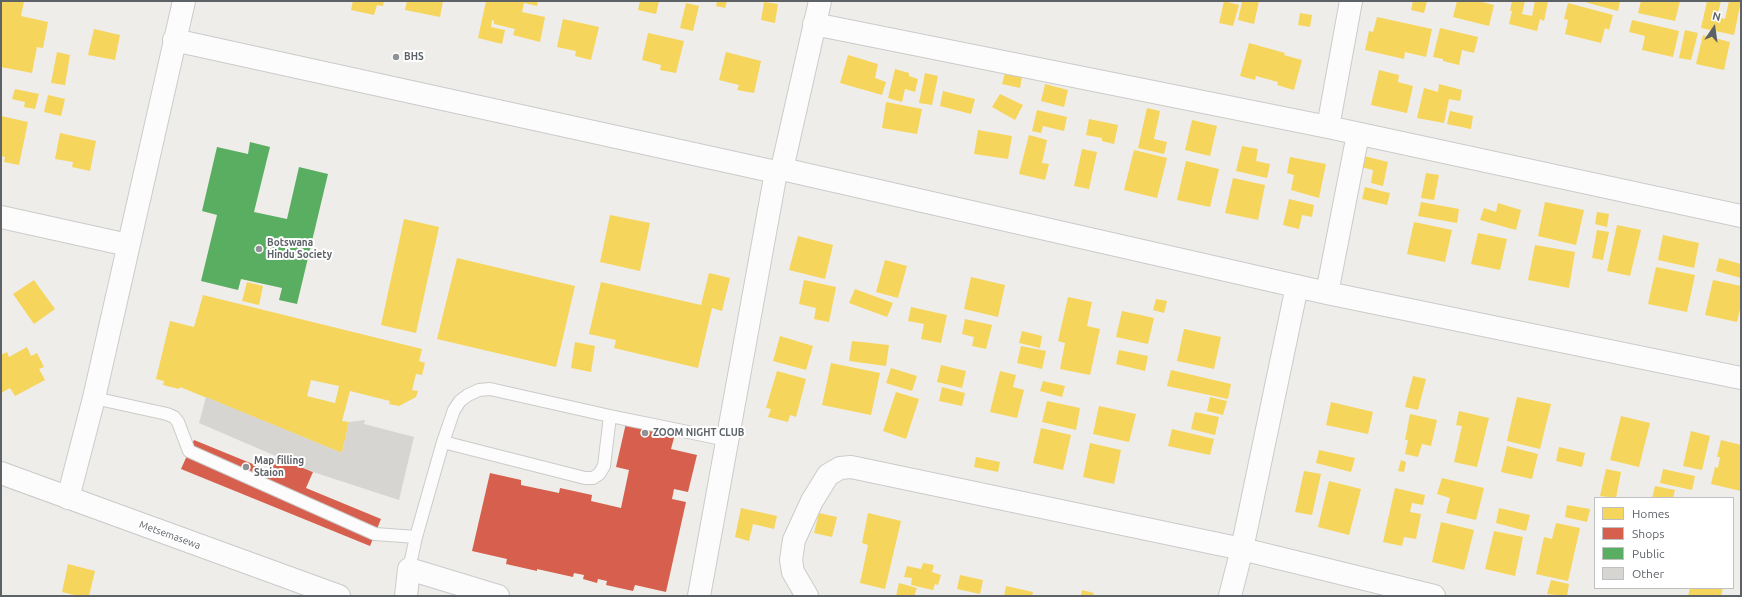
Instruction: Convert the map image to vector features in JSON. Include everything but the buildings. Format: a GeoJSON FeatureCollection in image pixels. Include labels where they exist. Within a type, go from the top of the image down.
{"type":"FeatureCollection","features":[{"type":"Feature","properties":{"kind":"street"},"geometry":{"type":"LineString","coordinates":[[68,498],[94,398],[184,1]]}},
{"type":"Feature","properties":{"kind":"street"},"geometry":{"type":"LineString","coordinates":[[699,596],[727,440],[779,171],[820,1]]}},
{"type":"Feature","properties":{"kind":"street"},"geometry":{"type":"LineString","coordinates":[[1328,127],[1351,1]]}},
{"type":"Feature","properties":{"kind":"street"},"geometry":{"type":"LineString","coordinates":[[814,24],[1328,127],[1741,216]]}},
{"type":"Feature","properties":{"kind":"street"},"geometry":{"type":"LineString","coordinates":[[174,40],[779,171],[1327,293],[1741,378]]}},
{"type":"Feature","properties":{"kind":"street"},"geometry":{"type":"LineString","coordinates":[[1327,293],[1358,134]]}},
{"type":"Feature","properties":{"kind":"street"},"geometry":{"type":"LineString","coordinates":[[1,217],[128,245]]}},
{"type":"Feature","properties":{"kind":"street"},"geometry":{"type":"LineString","coordinates":[[1230,596],[1242,549],[1297,286]]}},
{"type":"Feature","properties":{"kind":"street"},"geometry":{"type":"LineString","coordinates":[[807,596],[793,572],[791,560],[794,540],[812,502],[828,475],[840,468],[851,468],[1242,549],[1434,596]]}},
{"type":"Feature","properties":{"kind":"street","name":"Metsemasewa"},"geometry":{"type":"LineString","coordinates":[[1,473],[340,596]]}},
{"type":"Feature","properties":{"kind":"street"},"geometry":{"type":"LineString","coordinates":[[406,596],[409,569],[498,596]]}},
{"type":"Feature","properties":{"kind":"lane"},"geometry":{"type":"LineString","coordinates":[[409,569],[416,537],[443,442],[454,410],[468,395],[490,389],[727,440]]}},
{"type":"Feature","properties":{"kind":"lane"},"geometry":{"type":"LineString","coordinates":[[94,398],[167,414],[174,417],[178,422],[189,451],[375,534],[416,537]]}},
{"type":"Feature","properties":{"kind":"lane"},"geometry":{"type":"LineString","coordinates":[[443,442],[585,478],[593,478],[599,474],[604,466],[610,416]]}},
{"type":"Feature","properties":{"kind":"place","name":"BHS"},"geometry":{"type":"Point","coordinates":[396,57]}},
{"type":"Feature","properties":{"kind":"place","name":"Botswana Hindu Society"},"geometry":{"type":"Point","coordinates":[259,249]}},
{"type":"Feature","properties":{"kind":"place","name":"ZOOM NIGHT CLUB"},"geometry":{"type":"Point","coordinates":[645,433]}},
{"type":"Feature","properties":{"kind":"place","name":"Map filling Staion"},"geometry":{"type":"Point","coordinates":[246,467]}}]}
